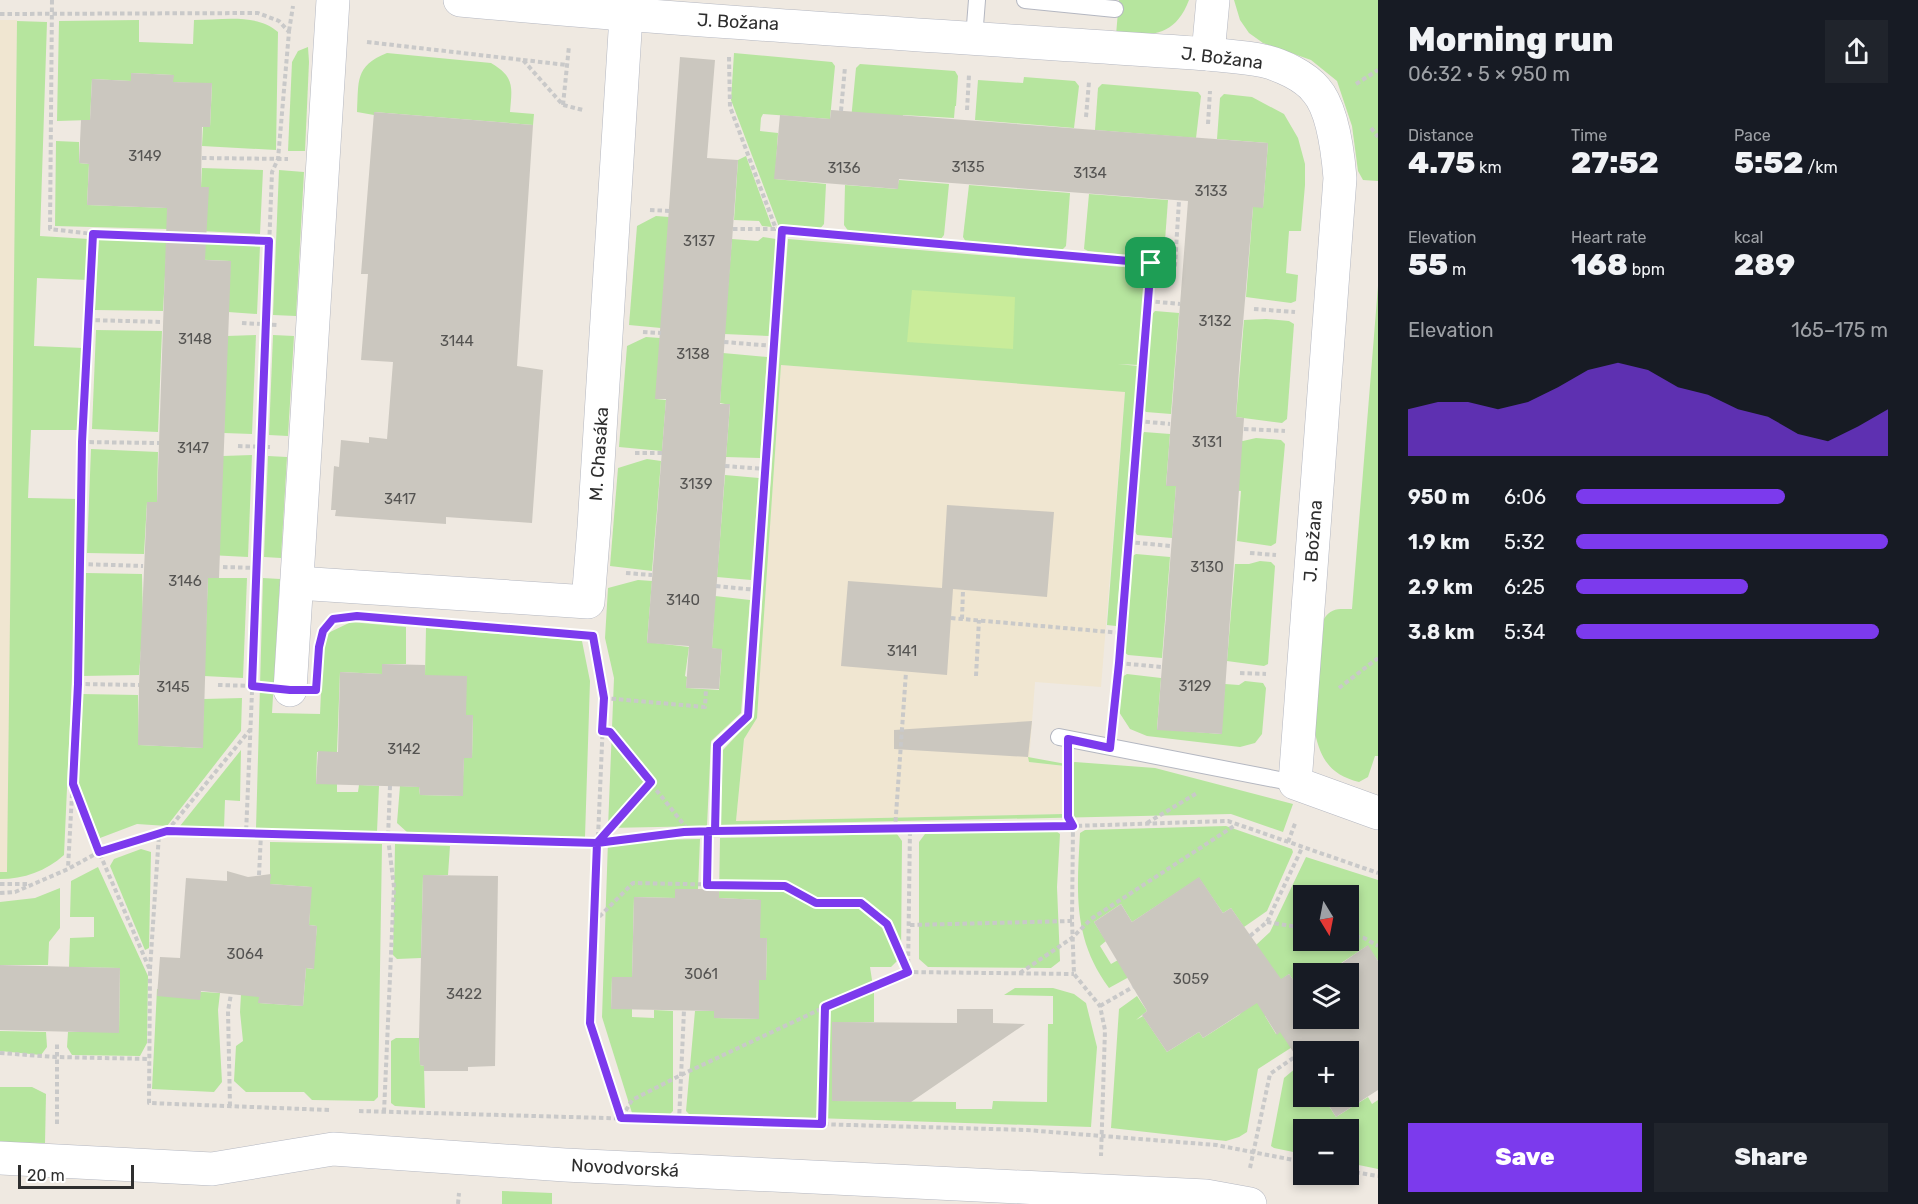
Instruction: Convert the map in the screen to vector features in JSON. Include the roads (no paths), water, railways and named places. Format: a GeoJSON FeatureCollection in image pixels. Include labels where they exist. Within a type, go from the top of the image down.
{"type":"FeatureCollection","features":[{"type":"Feature","properties":{"kind":"street"},"geometry":{"type":"LineString","coordinates":[[290,690],[333,0]]}},
{"type":"Feature","properties":{"kind":"street","name":"J. Božana"},"geometry":{"type":"LineString","coordinates":[[460,0],[626,16],[728,20],[972,51],[1209,69],[1264,61],[1302,77],[1316,90],[1323,101],[1339,158],[1340,178],[1295,783]]}},
{"type":"Feature","properties":{"kind":"street"},"geometry":{"type":"LineString","coordinates":[[1209,69],[1213,0]]}},
{"type":"Feature","properties":{"kind":"street","name":"M. Chasáka"},"geometry":{"type":"LineString","coordinates":[[297,584],[588,602],[626,16]]}},
{"type":"Feature","properties":{"kind":"street"},"geometry":{"type":"LineString","coordinates":[[1295,783],[1378,813]]}},
{"type":"Feature","properties":{"kind":"street","name":"Novodvorská"},"geometry":{"type":"LineString","coordinates":[[0,1158],[212,1169],[333,1149],[1079,1195],[1206,1196],[1250,1204]]}},
{"type":"Feature","properties":{"kind":"lane"},"geometry":{"type":"LineString","coordinates":[[972,51],[977,0]]}},
{"type":"Feature","properties":{"kind":"lane"},"geometry":{"type":"LineString","coordinates":[[1025,0],[1115,9]]}},
{"type":"Feature","properties":{"kind":"lane"},"geometry":{"type":"LineString","coordinates":[[1064,738],[1295,783]]}}]}
